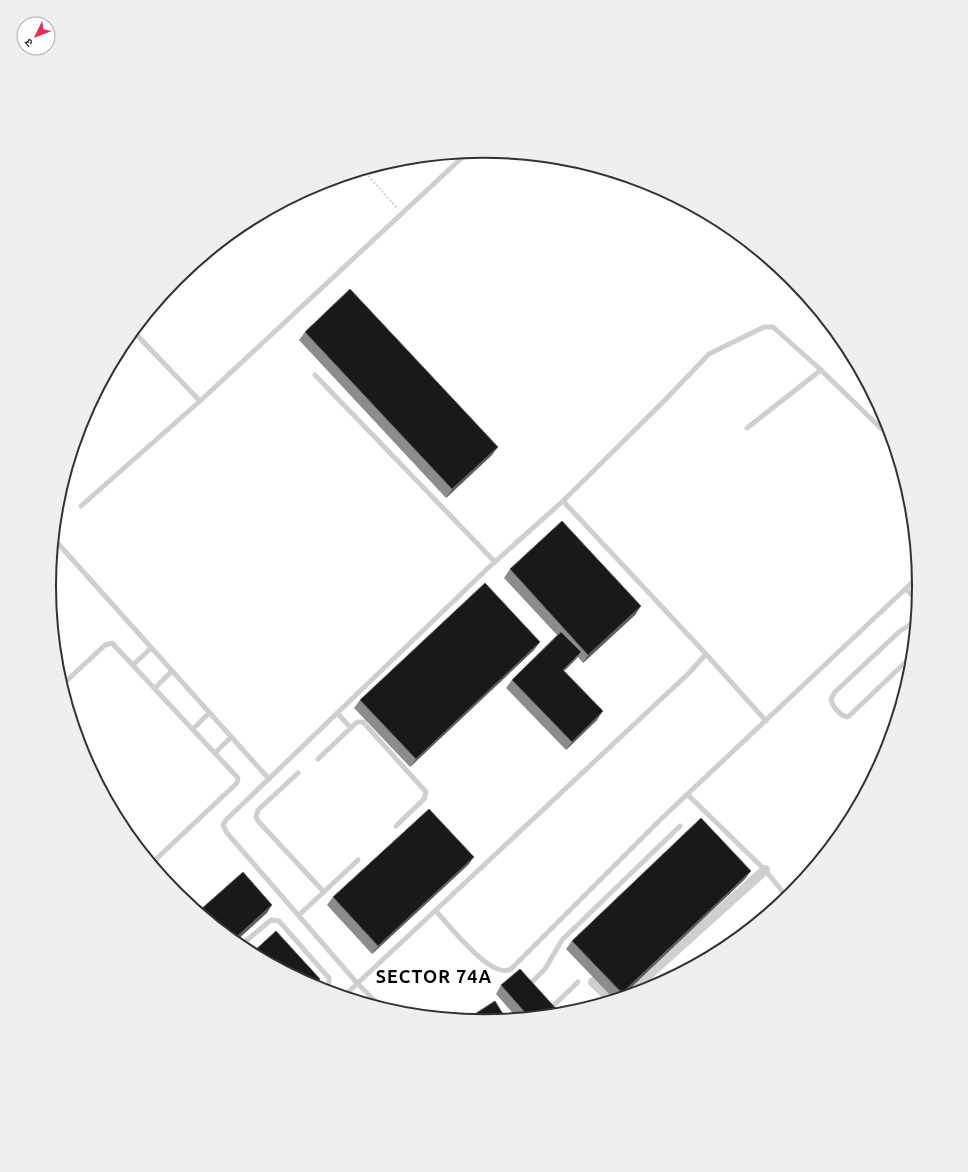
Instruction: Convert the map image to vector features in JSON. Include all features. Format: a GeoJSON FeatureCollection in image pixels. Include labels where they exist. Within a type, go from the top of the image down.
{"type":"FeatureCollection","features":[{"type":"Feature","properties":{"kind":"street"},"geometry":{"type":"LineString","coordinates":[[637,985],[765,870]]}},
{"type":"Feature","properties":{"kind":"street"},"geometry":{"type":"LineString","coordinates":[[593,982],[607,995]]}},
{"type":"Feature","properties":{"kind":"lane"},"geometry":{"type":"LineString","coordinates":[[81,506],[200,401],[461,159]]}},
{"type":"Feature","properties":{"kind":"lane"},"geometry":{"type":"LineString","coordinates":[[373,999],[224,828],[226,820],[495,562],[563,501],[709,354],[764,327],[773,327],[821,370],[882,429]]}},
{"type":"Feature","properties":{"kind":"lane"},"geometry":{"type":"LineString","coordinates":[[137,335],[200,401]]}},
{"type":"Feature","properties":{"kind":"lane"},"geometry":{"type":"LineString","coordinates":[[747,428],[821,370]]}},
{"type":"Feature","properties":{"kind":"lane"},"geometry":{"type":"LineString","coordinates":[[315,375],[495,562]]}},
{"type":"Feature","properties":{"kind":"lane"},"geometry":{"type":"LineString","coordinates":[[563,501],[706,654],[766,721]]}},
{"type":"Feature","properties":{"kind":"lane"},"geometry":{"type":"LineString","coordinates":[[58,544],[268,779]]}},
{"type":"Feature","properties":{"kind":"lane"},"geometry":{"type":"LineString","coordinates":[[436,911],[486,963],[504,971],[511,969],[661,819],[912,583]]}},
{"type":"Feature","properties":{"kind":"lane"},"geometry":{"type":"LineString","coordinates":[[906,589],[912,595]]}},
{"type":"Feature","properties":{"kind":"lane"},"geometry":{"type":"LineString","coordinates":[[905,663],[848,717],[843,716],[832,704],[831,699],[835,692],[900,631],[910,625]]}},
{"type":"Feature","properties":{"kind":"lane"},"geometry":{"type":"LineString","coordinates":[[67,680],[105,645],[112,643],[134,664],[238,778],[237,783],[155,860]]}},
{"type":"Feature","properties":{"kind":"lane"},"geometry":{"type":"LineString","coordinates":[[134,664],[151,648]]}},
{"type":"Feature","properties":{"kind":"lane"},"geometry":{"type":"LineString","coordinates":[[348,992],[689,673],[706,654]]}},
{"type":"Feature","properties":{"kind":"lane"},"geometry":{"type":"LineString","coordinates":[[155,688],[172,671]]}},
{"type":"Feature","properties":{"kind":"lane"},"geometry":{"type":"LineString","coordinates":[[193,729],[209,713]]}},
{"type":"Feature","properties":{"kind":"lane"},"geometry":{"type":"LineString","coordinates":[[337,713],[351,728]]}},
{"type":"Feature","properties":{"kind":"lane"},"geometry":{"type":"LineString","coordinates":[[318,759],[357,722],[363,722],[426,792],[424,799],[396,826]]}},
{"type":"Feature","properties":{"kind":"lane"},"geometry":{"type":"LineString","coordinates":[[215,753],[231,737]]}},
{"type":"Feature","properties":{"kind":"lane"},"geometry":{"type":"LineString","coordinates":[[298,773],[258,810],[256,817],[258,821],[324,892]]}},
{"type":"Feature","properties":{"kind":"lane"},"geometry":{"type":"LineString","coordinates":[[688,795],[765,870],[783,893]]}},
{"type":"Feature","properties":{"kind":"lane"},"geometry":{"type":"LineString","coordinates":[[529,985],[545,969],[562,940],[680,826]]}},
{"type":"Feature","properties":{"kind":"lane"},"geometry":{"type":"LineString","coordinates":[[299,915],[358,860]]}},
{"type":"Feature","properties":{"kind":"lane"},"geometry":{"type":"LineString","coordinates":[[245,942],[271,920],[279,921],[329,978],[329,984]]}},
{"type":"Feature","properties":{"kind":"lane"},"geometry":{"type":"LineString","coordinates":[[511,969],[517,974]]}},
{"type":"Feature","properties":{"kind":"lane"},"geometry":{"type":"LineString","coordinates":[[523,980],[533,990]]}},
{"type":"Feature","properties":{"kind":"lane"},"geometry":{"type":"LineString","coordinates":[[547,1004],[552,1008],[578,982]]}},
{"type":"Feature","properties":{"kind":"path"},"geometry":{"type":"LineString","coordinates":[[367,175],[402,214]]}},
{"type":"Feature","properties":{"kind":"building"},"geometry":{"type":"Polygon","coordinates":[[[350,289],[498,447],[452,489],[305,332],[350,289]]]}},
{"type":"Feature","properties":{"kind":"building"},"geometry":{"type":"Polygon","coordinates":[[[562,521],[641,606],[588,655],[510,569],[562,521]]]}},
{"type":"Feature","properties":{"kind":"building"},"geometry":{"type":"Polygon","coordinates":[[[485,583],[540,642],[416,759],[360,700],[485,583]]]}},
{"type":"Feature","properties":{"kind":"building"},"geometry":{"type":"Polygon","coordinates":[[[561,632],[581,652],[563,670],[603,711],[572,742],[512,680],[561,632]]]}},
{"type":"Feature","properties":{"kind":"building"},"geometry":{"type":"Polygon","coordinates":[[[429,809],[474,857],[378,946],[333,897],[429,809]]]}},
{"type":"Feature","properties":{"kind":"building"},"geometry":{"type":"Polygon","coordinates":[[[701,818],[751,871],[626,990],[621,991],[572,941],[701,818]]]}},
{"type":"Feature","properties":{"kind":"building"},"geometry":{"type":"Polygon","coordinates":[[[243,872],[272,905],[237,936],[202,908],[243,872]]]}},
{"type":"Feature","properties":{"kind":"building"},"geometry":{"type":"Polygon","coordinates":[[[276,931],[320,979],[318,980],[295,970],[257,949],[276,931]]]}},
{"type":"Feature","properties":{"kind":"building"},"geometry":{"type":"Polygon","coordinates":[[[520,969],[555,1008],[524,1012],[501,985],[520,969]]]}},
{"type":"Feature","properties":{"kind":"building"},"geometry":{"type":"Polygon","coordinates":[[[495,1001],[503,1013],[484,1014],[475,1014],[495,1001]]]}},
{"type":"Feature","properties":{"kind":"district","name":"SECTOR 74A"},"geometry":{"type":"Point","coordinates":[434,976]}}]}
